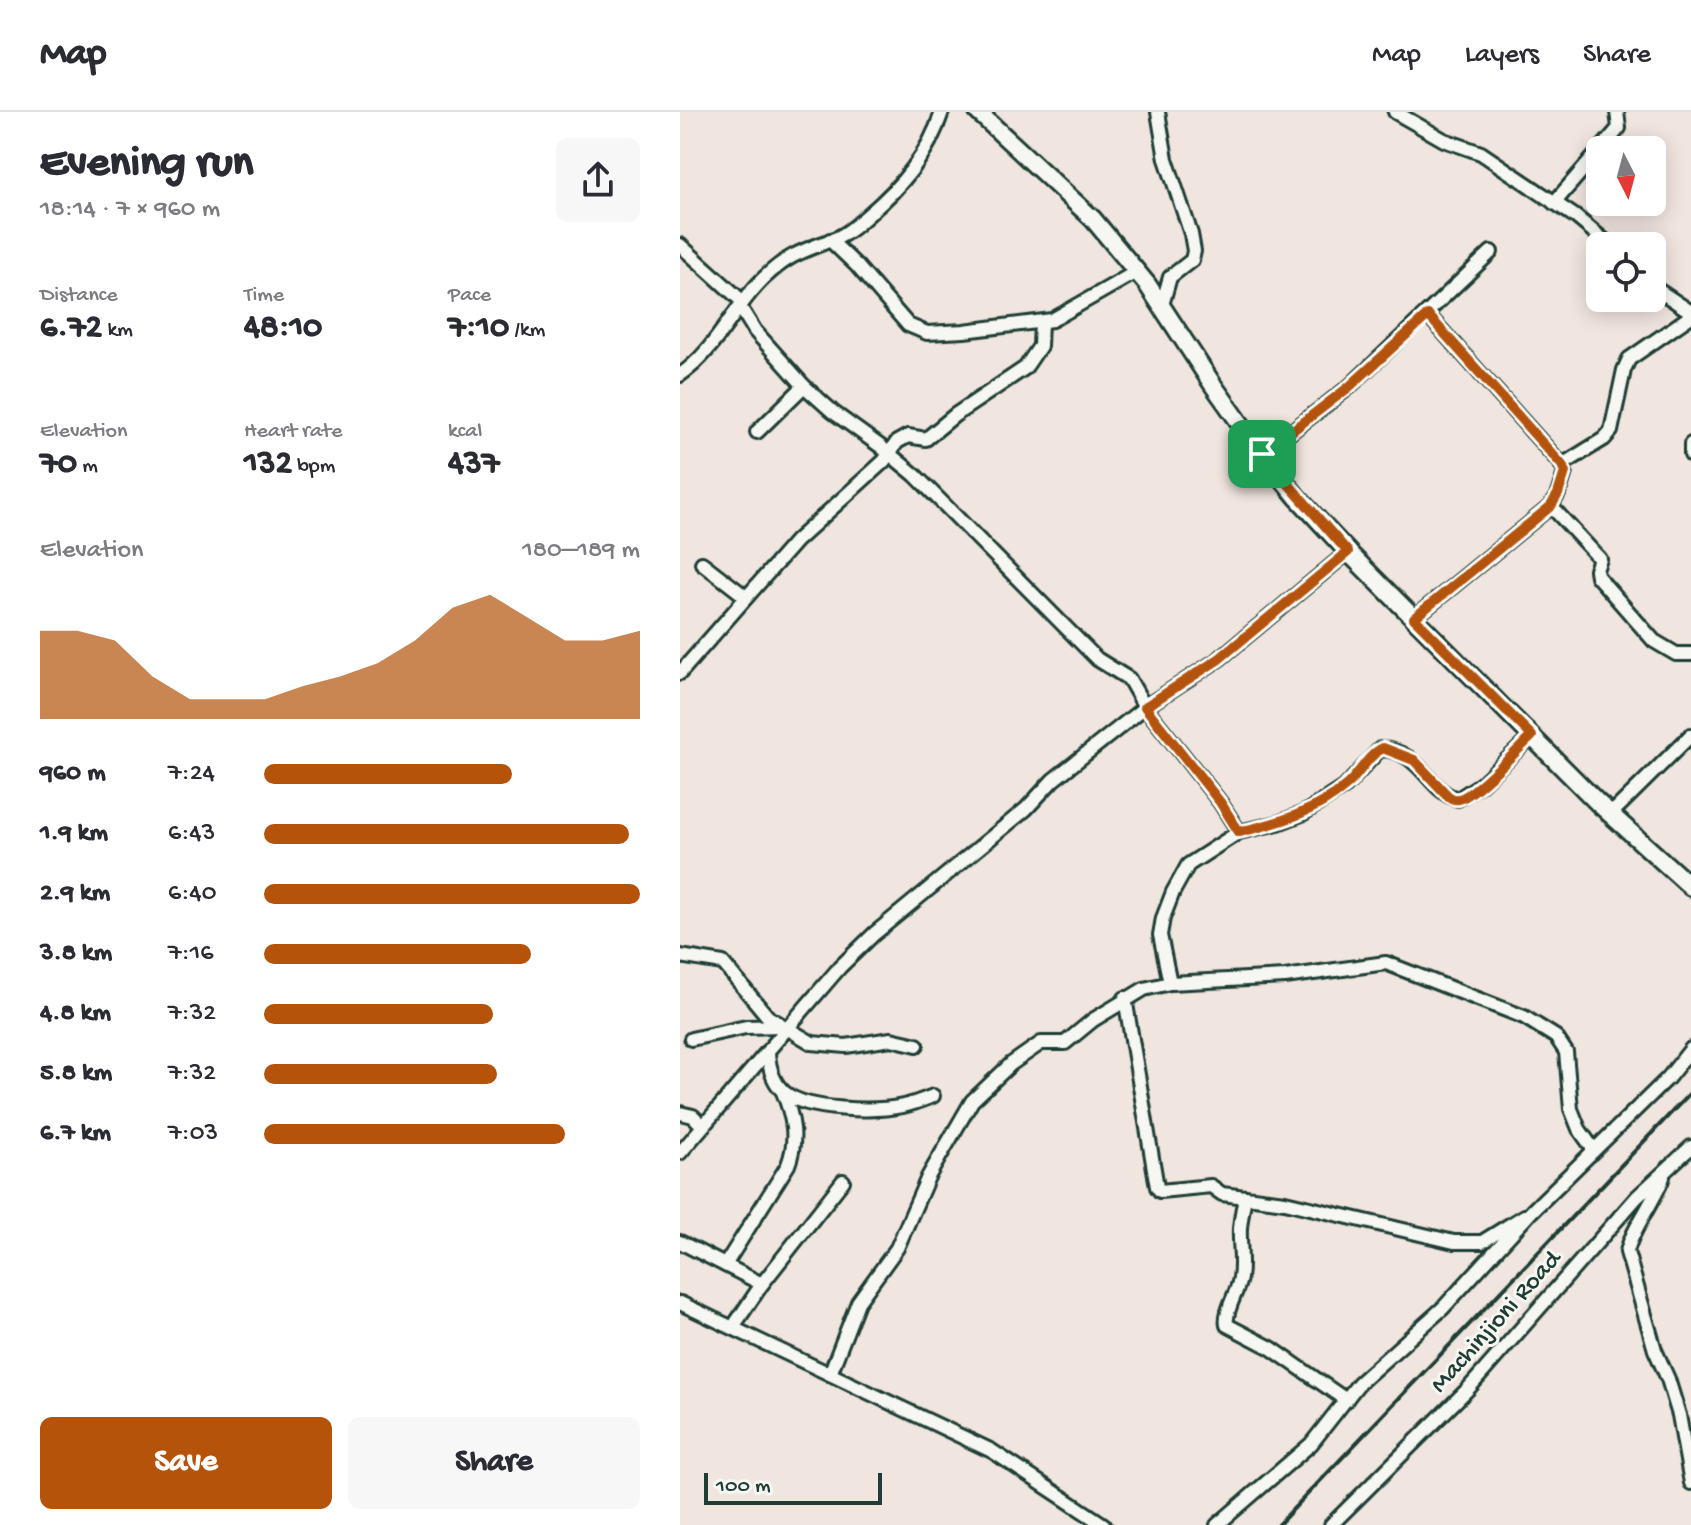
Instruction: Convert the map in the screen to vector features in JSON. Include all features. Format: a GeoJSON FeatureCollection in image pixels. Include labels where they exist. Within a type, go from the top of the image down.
{"type":"FeatureCollection","features":[{"type":"Feature","properties":{"kind":"street"},"geometry":{"type":"LineString","coordinates":[[680,375],[698,360],[756,285],[805,248],[847,233],[909,175],[928,149],[942,112]]}},
{"type":"Feature","properties":{"kind":"street"},"geometry":{"type":"LineString","coordinates":[[978,112],[1093,219],[1162,305],[1262,454],[1348,552],[1611,814],[1691,887]]}},
{"type":"Feature","properties":{"kind":"street"},"geometry":{"type":"LineString","coordinates":[[1158,112],[1166,159],[1194,251],[1192,260],[1170,277],[1162,305]]}},
{"type":"Feature","properties":{"kind":"street"},"geometry":{"type":"LineString","coordinates":[[1395,112],[1444,140],[1481,153],[1592,232]]}},
{"type":"Feature","properties":{"kind":"street"},"geometry":{"type":"LineString","coordinates":[[1554,203],[1617,130],[1617,112]]}},
{"type":"Feature","properties":{"kind":"street"},"geometry":{"type":"LineString","coordinates":[[830,240],[849,257],[896,313],[919,332],[964,331],[1041,322],[1075,309],[1136,272]]}},
{"type":"Feature","properties":{"kind":"street"},"geometry":{"type":"LineString","coordinates":[[680,245],[742,304],[755,331],[804,386],[915,475],[1097,659],[1129,679],[1145,707],[1220,802],[1239,832]]}},
{"type":"Feature","properties":{"kind":"street"},"geometry":{"type":"LineString","coordinates":[[1262,454],[1349,387],[1491,252]]}},
{"type":"Feature","properties":{"kind":"street"},"geometry":{"type":"LineString","coordinates":[[1562,465],[1604,439],[1611,431],[1629,359],[1691,314],[1666,296]]}},
{"type":"Feature","properties":{"kind":"street"},"geometry":{"type":"LineString","coordinates":[[1414,618],[1551,506],[1565,472],[1428,315]]}},
{"type":"Feature","properties":{"kind":"street"},"geometry":{"type":"LineString","coordinates":[[680,673],[813,523],[890,454],[901,438],[926,439],[955,415],[1025,368],[1040,346],[1041,322]]}},
{"type":"Feature","properties":{"kind":"street"},"geometry":{"type":"LineString","coordinates":[[757,432],[804,386]]}},
{"type":"Feature","properties":{"kind":"street"},"geometry":{"type":"LineString","coordinates":[[1691,444],[1691,455]]}},
{"type":"Feature","properties":{"kind":"street"},"geometry":{"type":"LineString","coordinates":[[1551,506],[1600,559],[1597,576],[1654,641],[1673,653],[1691,654]]}},
{"type":"Feature","properties":{"kind":"street"},"geometry":{"type":"LineString","coordinates":[[680,1153],[768,1053],[784,1027],[874,934],[1026,809],[1053,780],[1145,707],[1219,659],[1348,552]]}},
{"type":"Feature","properties":{"kind":"street"},"geometry":{"type":"LineString","coordinates":[[702,563],[746,597]]}},
{"type":"Feature","properties":{"kind":"street"},"geometry":{"type":"LineString","coordinates":[[1611,814],[1691,735]]}},
{"type":"Feature","properties":{"kind":"street"},"geometry":{"type":"LineString","coordinates":[[1170,983],[1160,935],[1173,892],[1188,865],[1239,832],[1304,813],[1346,786],[1373,754],[1383,748],[1409,757],[1447,795],[1455,799],[1481,784],[1532,736]]}},
{"type":"Feature","properties":{"kind":"street"},"geometry":{"type":"LineString","coordinates":[[680,956],[723,963],[751,999],[784,1027],[812,1043],[833,1046],[891,1039],[917,1045]]}},
{"type":"Feature","properties":{"kind":"street"},"geometry":{"type":"LineString","coordinates":[[830,1374],[858,1302],[897,1248],[928,1177],[972,1101],[1011,1064],[1041,1043],[1065,1043],[1125,998],[1144,989],[1170,983],[1285,977],[1386,963],[1524,1017],[1556,1037],[1566,1052],[1571,1109],[1579,1129],[1594,1150]]}},
{"type":"Feature","properties":{"kind":"street"},"geometry":{"type":"LineString","coordinates":[[1125,998],[1158,1189],[1162,1192],[1211,1186],[1222,1194],[1274,1199],[1454,1242],[1474,1244],[1532,1211]]}},
{"type":"Feature","properties":{"kind":"street"},"geometry":{"type":"LineString","coordinates":[[691,1039],[737,1028],[784,1027]]}},
{"type":"Feature","properties":{"kind":"street"},"geometry":{"type":"LineString","coordinates":[[1217,1525],[1311,1444],[1359,1383],[1443,1308],[1532,1211],[1659,1087],[1691,1049]]}},
{"type":"Feature","properties":{"kind":"street"},"geometry":{"type":"LineString","coordinates":[[725,1265],[788,1165],[793,1152],[793,1122],[783,1092],[769,1066],[768,1053]]}},
{"type":"Feature","properties":{"kind":"street"},"geometry":{"type":"LineString","coordinates":[[783,1092],[812,1103],[867,1109],[902,1107],[933,1096]]}},
{"type":"Feature","properties":{"kind":"street"},"geometry":{"type":"LineString","coordinates":[[680,1113],[693,1116],[703,1126]]}},
{"type":"Feature","properties":{"kind":"street","name":"Machinjioni Road"},"geometry":{"type":"LineString","coordinates":[[1331,1525],[1468,1389],[1637,1197],[1691,1147]]}},
{"type":"Feature","properties":{"kind":"street"},"geometry":{"type":"LineString","coordinates":[[1664,1175],[1627,1252],[1655,1350],[1679,1415],[1691,1482]]}},
{"type":"Feature","properties":{"kind":"street"},"geometry":{"type":"LineString","coordinates":[[733,1327],[762,1284],[843,1181]]}},
{"type":"Feature","properties":{"kind":"street"},"geometry":{"type":"LineString","coordinates":[[1245,1197],[1240,1229],[1243,1255],[1240,1279],[1225,1318],[1227,1325],[1271,1348],[1346,1400]]}},
{"type":"Feature","properties":{"kind":"street"},"geometry":{"type":"LineString","coordinates":[[680,1242],[762,1284]]}},
{"type":"Feature","properties":{"kind":"street"},"geometry":{"type":"LineString","coordinates":[[680,1303],[992,1451],[1104,1525]]}},
{"type":"Feature","properties":{"kind":"railway"},"geometry":{"type":"LineString","coordinates":[[1278,1525],[1691,1092]]}},
{"type":"Feature","properties":{"kind":"route"},"geometry":{"type":"LineString","coordinates":[[1428,315],[1564,469],[1563,482],[1551,506],[1414,618],[1532,736],[1464,797],[1455,799],[1447,795],[1414,760],[1383,748],[1373,754],[1346,786],[1304,813],[1239,832],[1220,802],[1145,707],[1219,659],[1348,552],[1262,454],[1349,387],[1428,315]]}}]}
